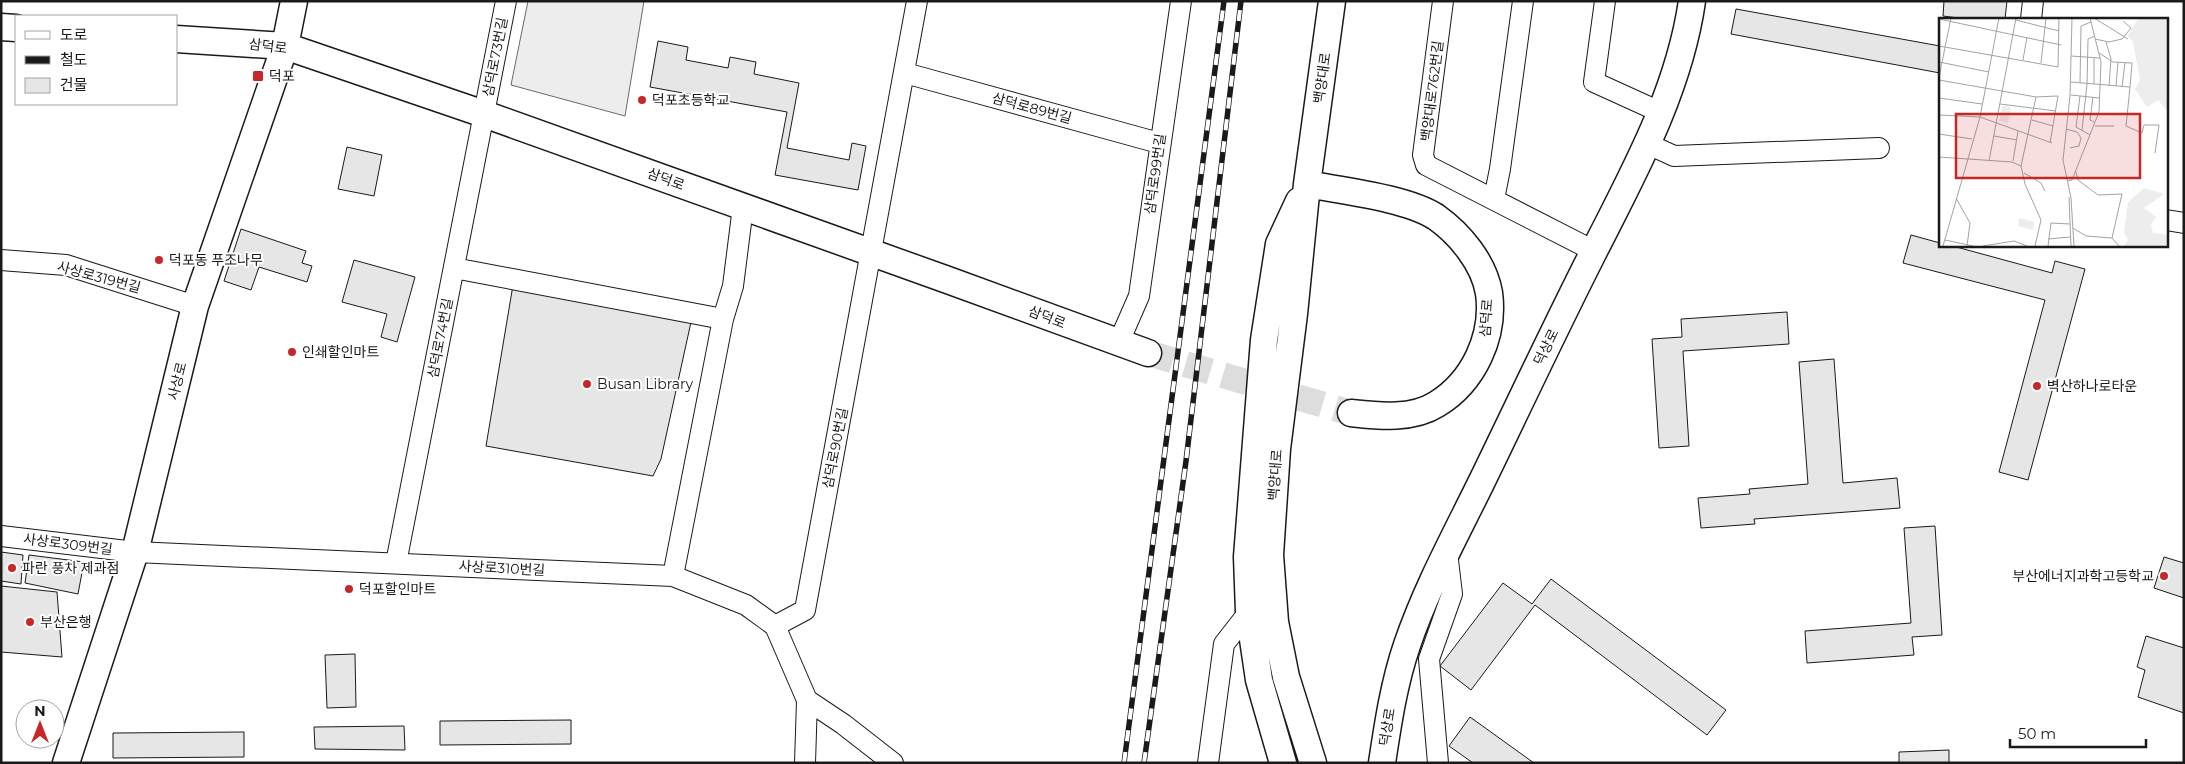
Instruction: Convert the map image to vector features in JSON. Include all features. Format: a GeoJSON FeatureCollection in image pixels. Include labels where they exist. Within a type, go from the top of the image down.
{"type":"FeatureCollection","features":[{"type":"Feature","properties":{"kind":"main road","name":"사상로"},"geometry":{"type":"LineString","coordinates":[[66,763],[135,552],[195,306],[285,46],[294,1]]}},
{"type":"Feature","properties":{"kind":"main road","name":"백양대로"},"geometry":{"type":"LineString","coordinates":[[1313,763],[1286,677],[1275,622],[1270,556],[1277,449],[1308,184],[1332,1]]}},
{"type":"Feature","properties":{"kind":"main road","name":"덕상로"},"geometry":{"type":"LineString","coordinates":[[1382,763],[1391,703],[1406,645],[1447,552],[1594,250],[1648,144],[1681,57],[1692,1]]}},
{"type":"Feature","properties":{"kind":"main road"},"geometry":{"type":"LineString","coordinates":[[1,27],[15,28]]}},
{"type":"Feature","properties":{"kind":"main road","name":"삼덕로"},"geometry":{"type":"LineString","coordinates":[[178,39],[285,46],[484,114],[1148,354]]}},
{"type":"Feature","properties":{"kind":"main road","name":"삼덕로"},"geometry":{"type":"LineString","coordinates":[[1308,184],[1408,204],[1434,216],[1451,229],[1466,246],[1480,267],[1489,293],[1485,342],[1474,368],[1458,388],[1436,405],[1417,412],[1388,417],[1351,413]]}},
{"type":"Feature","properties":{"kind":"main road","name":"백양대로"},"geometry":{"type":"LineString","coordinates":[[1283,763],[1259,680],[1249,612],[1247,557],[1264,340],[1278,244],[1308,184]]}},
{"type":"Feature","properties":{"kind":"street","name":"삼덕로73번길"},"geometry":{"type":"LineString","coordinates":[[484,114],[506,1]]}},
{"type":"Feature","properties":{"kind":"street"},"geometry":{"type":"LineString","coordinates":[[872,253],[917,1]]}},
{"type":"Feature","properties":{"kind":"street","name":"삼덕로99번길"},"geometry":{"type":"LineString","coordinates":[[1118,344],[1139,296],[1159,143],[1181,1]]}},
{"type":"Feature","properties":{"kind":"street","name":"백양대로762번길"},"geometry":{"type":"LineString","coordinates":[[1443,1],[1423,156],[1426,165],[1594,250]]}},
{"type":"Feature","properties":{"kind":"street"},"geometry":{"type":"LineString","coordinates":[[1494,199],[1500,169],[1523,1]]}},
{"type":"Feature","properties":{"kind":"street"},"geometry":{"type":"LineString","coordinates":[[1605,1],[1594,82],[1660,112]]}},
{"type":"Feature","properties":{"kind":"street"},"geometry":{"type":"LineString","coordinates":[[2031,18],[2033,1]]}},
{"type":"Feature","properties":{"kind":"street","name":"삼덕로89번길"},"geometry":{"type":"LineString","coordinates":[[905,73],[1159,143]]}},
{"type":"Feature","properties":{"kind":"street","name":"삼덕로74번길"},"geometry":{"type":"LineString","coordinates":[[396,563],[484,114]]}},
{"type":"Feature","properties":{"kind":"street"},"geometry":{"type":"LineString","coordinates":[[1648,144],[1674,156],[1878,148]]}},
{"type":"Feature","properties":{"kind":"street"},"geometry":{"type":"LineString","coordinates":[[673,576],[723,320],[733,286],[743,207]]}},
{"type":"Feature","properties":{"kind":"street"},"geometry":{"type":"LineString","coordinates":[[2168,220],[2184,223]]}},
{"type":"Feature","properties":{"kind":"street","name":"삼덕로90번길"},"geometry":{"type":"LineString","coordinates":[[775,626],[804,610],[872,253]]}},
{"type":"Feature","properties":{"kind":"street","name":"사상로319번길"},"geometry":{"type":"LineString","coordinates":[[1,260],[66,265],[195,306]]}},
{"type":"Feature","properties":{"kind":"street"},"geometry":{"type":"LineString","coordinates":[[454,268],[723,320]]}},
{"type":"Feature","properties":{"kind":"street","name":"사상로309번길"},"geometry":{"type":"LineString","coordinates":[[1,536],[135,552]]}},
{"type":"Feature","properties":{"kind":"street","name":"사상로310번길"},"geometry":{"type":"LineString","coordinates":[[135,552],[673,576],[746,605],[775,626]]}},
{"type":"Feature","properties":{"kind":"street"},"geometry":{"type":"LineString","coordinates":[[1438,763],[1428,659],[1452,594],[1447,552]]}},
{"type":"Feature","properties":{"kind":"street"},"geometry":{"type":"LineString","coordinates":[[1208,763],[1224,644],[1249,612]]}},
{"type":"Feature","properties":{"kind":"street"},"geometry":{"type":"LineString","coordinates":[[775,626],[807,700],[805,763]]}},
{"type":"Feature","properties":{"kind":"street"},"geometry":{"type":"LineString","coordinates":[[807,700],[843,724],[893,763]]}},
{"type":"Feature","properties":{"kind":"shaded area"},"geometry":{"type":"Polygon","coordinates":[[[528,1],[644,1],[625,116],[511,85],[528,1]]]}},
{"type":"Feature","properties":{"kind":"building"},"geometry":{"type":"Polygon","coordinates":[[[1944,1],[2007,1],[2005,18],[1958,18],[1943,16],[1944,1]]]}},
{"type":"Feature","properties":{"kind":"building"},"geometry":{"type":"Polygon","coordinates":[[[1736,9],[1939,46],[1939,73],[1731,34],[1736,9]]]}},
{"type":"Feature","properties":{"kind":"building"},"geometry":{"type":"Polygon","coordinates":[[[658,41],[688,47],[686,60],[728,68],[730,57],[756,62],[754,74],[799,83],[787,148],[849,160],[852,143],[866,146],[858,190],[775,175],[787,112],[650,87],[658,41]]]}},
{"type":"Feature","properties":{"kind":"building"},"geometry":{"type":"Polygon","coordinates":[[[347,147],[382,155],[374,196],[338,189],[347,147]]]}},
{"type":"Feature","properties":{"kind":"building"},"geometry":{"type":"Polygon","coordinates":[[[241,229],[306,251],[302,263],[312,266],[307,282],[259,267],[251,290],[224,281],[241,229]]]}},
{"type":"Feature","properties":{"kind":"building","name":"벽산하나로타운"},"geometry":{"type":"Polygon","coordinates":[[[1911,235],[1939,243],[1939,246],[1953,246],[2052,273],[2055,261],[2085,269],[2028,480],[1999,472],[2045,300],[1903,263],[1911,235]]]}},
{"type":"Feature","properties":{"kind":"building"},"geometry":{"type":"Polygon","coordinates":[[[354,260],[415,277],[397,342],[381,337],[387,314],[342,302],[354,260]]]}},
{"type":"Feature","properties":{"kind":"building","name":"Busan Library"},"geometry":{"type":"Polygon","coordinates":[[[513,285],[691,322],[661,459],[653,476],[486,446],[513,285]]]}},
{"type":"Feature","properties":{"kind":"building"},"geometry":{"type":"Polygon","coordinates":[[[1787,312],[1789,344],[1683,351],[1689,446],[1659,448],[1652,339],[1682,337],[1681,319],[1787,312]]]}},
{"type":"Feature","properties":{"kind":"building"},"geometry":{"type":"Polygon","coordinates":[[[1834,359],[1843,483],[1897,478],[1900,508],[1754,519],[1755,524],[1701,528],[1698,498],[1750,494],[1749,489],[1808,484],[1799,362],[1834,359]]]}},
{"type":"Feature","properties":{"kind":"building"},"geometry":{"type":"Polygon","coordinates":[[[1935,526],[1942,635],[1912,637],[1914,655],[1807,663],[1805,631],[1911,623],[1904,528],[1935,526]]]}},
{"type":"Feature","properties":{"kind":"building","name":"파란 풍차 제과점"},"geometry":{"type":"Polygon","coordinates":[[[1,552],[23,555],[21,584],[1,581],[1,552]]]}},
{"type":"Feature","properties":{"kind":"building"},"geometry":{"type":"Polygon","coordinates":[[[29,555],[84,562],[78,594],[25,583],[29,555]]]}},
{"type":"Feature","properties":{"kind":"building"},"geometry":{"type":"Polygon","coordinates":[[[2164,557],[2184,563],[2184,598],[2154,588],[2164,557]]]}},
{"type":"Feature","properties":{"kind":"building"},"geometry":{"type":"Polygon","coordinates":[[[1551,579],[1726,710],[1707,735],[1535,605],[1471,690],[1440,666],[1503,583],[1532,604],[1551,579]]]}},
{"type":"Feature","properties":{"kind":"building","name":"부산은행"},"geometry":{"type":"Polygon","coordinates":[[[1,586],[57,592],[62,657],[1,652],[1,586]]]}},
{"type":"Feature","properties":{"kind":"building"},"geometry":{"type":"Polygon","coordinates":[[[2146,636],[2184,648],[2184,713],[2138,697],[2145,670],[2137,667],[2146,636]]]}},
{"type":"Feature","properties":{"kind":"building"},"geometry":{"type":"Polygon","coordinates":[[[355,654],[356,707],[327,708],[325,655],[355,654]]]}},
{"type":"Feature","properties":{"kind":"building"},"geometry":{"type":"Polygon","coordinates":[[[1470,717],[1534,763],[1473,763],[1449,746],[1470,717]]]}},
{"type":"Feature","properties":{"kind":"building"},"geometry":{"type":"Polygon","coordinates":[[[571,720],[571,744],[440,745],[440,721],[571,720]]]}},
{"type":"Feature","properties":{"kind":"building"},"geometry":{"type":"Polygon","coordinates":[[[404,726],[405,750],[315,749],[314,727],[404,726]]]}},
{"type":"Feature","properties":{"kind":"building"},"geometry":{"type":"Polygon","coordinates":[[[244,732],[244,757],[113,758],[113,733],[244,732]]]}},
{"type":"Feature","properties":{"kind":"building"},"geometry":{"type":"Polygon","coordinates":[[[1949,750],[1949,763],[1899,763],[1899,752],[1949,750]]]}},
{"type":"Feature","properties":{"kind":"tunnel"},"geometry":{"type":"LineString","coordinates":[[1148,353],[1351,413]]}},
{"type":"Feature","properties":{"kind":"railway"},"geometry":{"type":"LineString","coordinates":[[1124,763],[1224,1]]}},
{"type":"Feature","properties":{"kind":"railway"},"geometry":{"type":"LineString","coordinates":[[1144,763],[1186,461],[1241,1]]}},
{"type":"Feature","properties":{"kind":"place","name":"덕포"},"geometry":{"type":"Point","coordinates":[258,76]}},
{"type":"Feature","properties":{"kind":"place","name":"덕포초등학교"},"geometry":{"type":"Point","coordinates":[642,100]}},
{"type":"Feature","properties":{"kind":"place","name":"덕포동 푸조나무"},"geometry":{"type":"Point","coordinates":[159,260]}},
{"type":"Feature","properties":{"kind":"place","name":"인쇄할인마트"},"geometry":{"type":"Point","coordinates":[292,352]}},
{"type":"Feature","properties":{"kind":"place","name":"Busan Library"},"geometry":{"type":"Point","coordinates":[587,384]}},
{"type":"Feature","properties":{"kind":"place","name":"벽산하나로타운"},"geometry":{"type":"Point","coordinates":[2037,386]}},
{"type":"Feature","properties":{"kind":"place","name":"파란 풍차 제과점"},"geometry":{"type":"Point","coordinates":[12,568]}},
{"type":"Feature","properties":{"kind":"place","name":"부산에너지과학고등학교"},"geometry":{"type":"Point","coordinates":[2164,576]}},
{"type":"Feature","properties":{"kind":"place","name":"덕포할인마트"},"geometry":{"type":"Point","coordinates":[349,589]}},
{"type":"Feature","properties":{"kind":"place","name":"부산은행"},"geometry":{"type":"Point","coordinates":[30,622]}}]}
